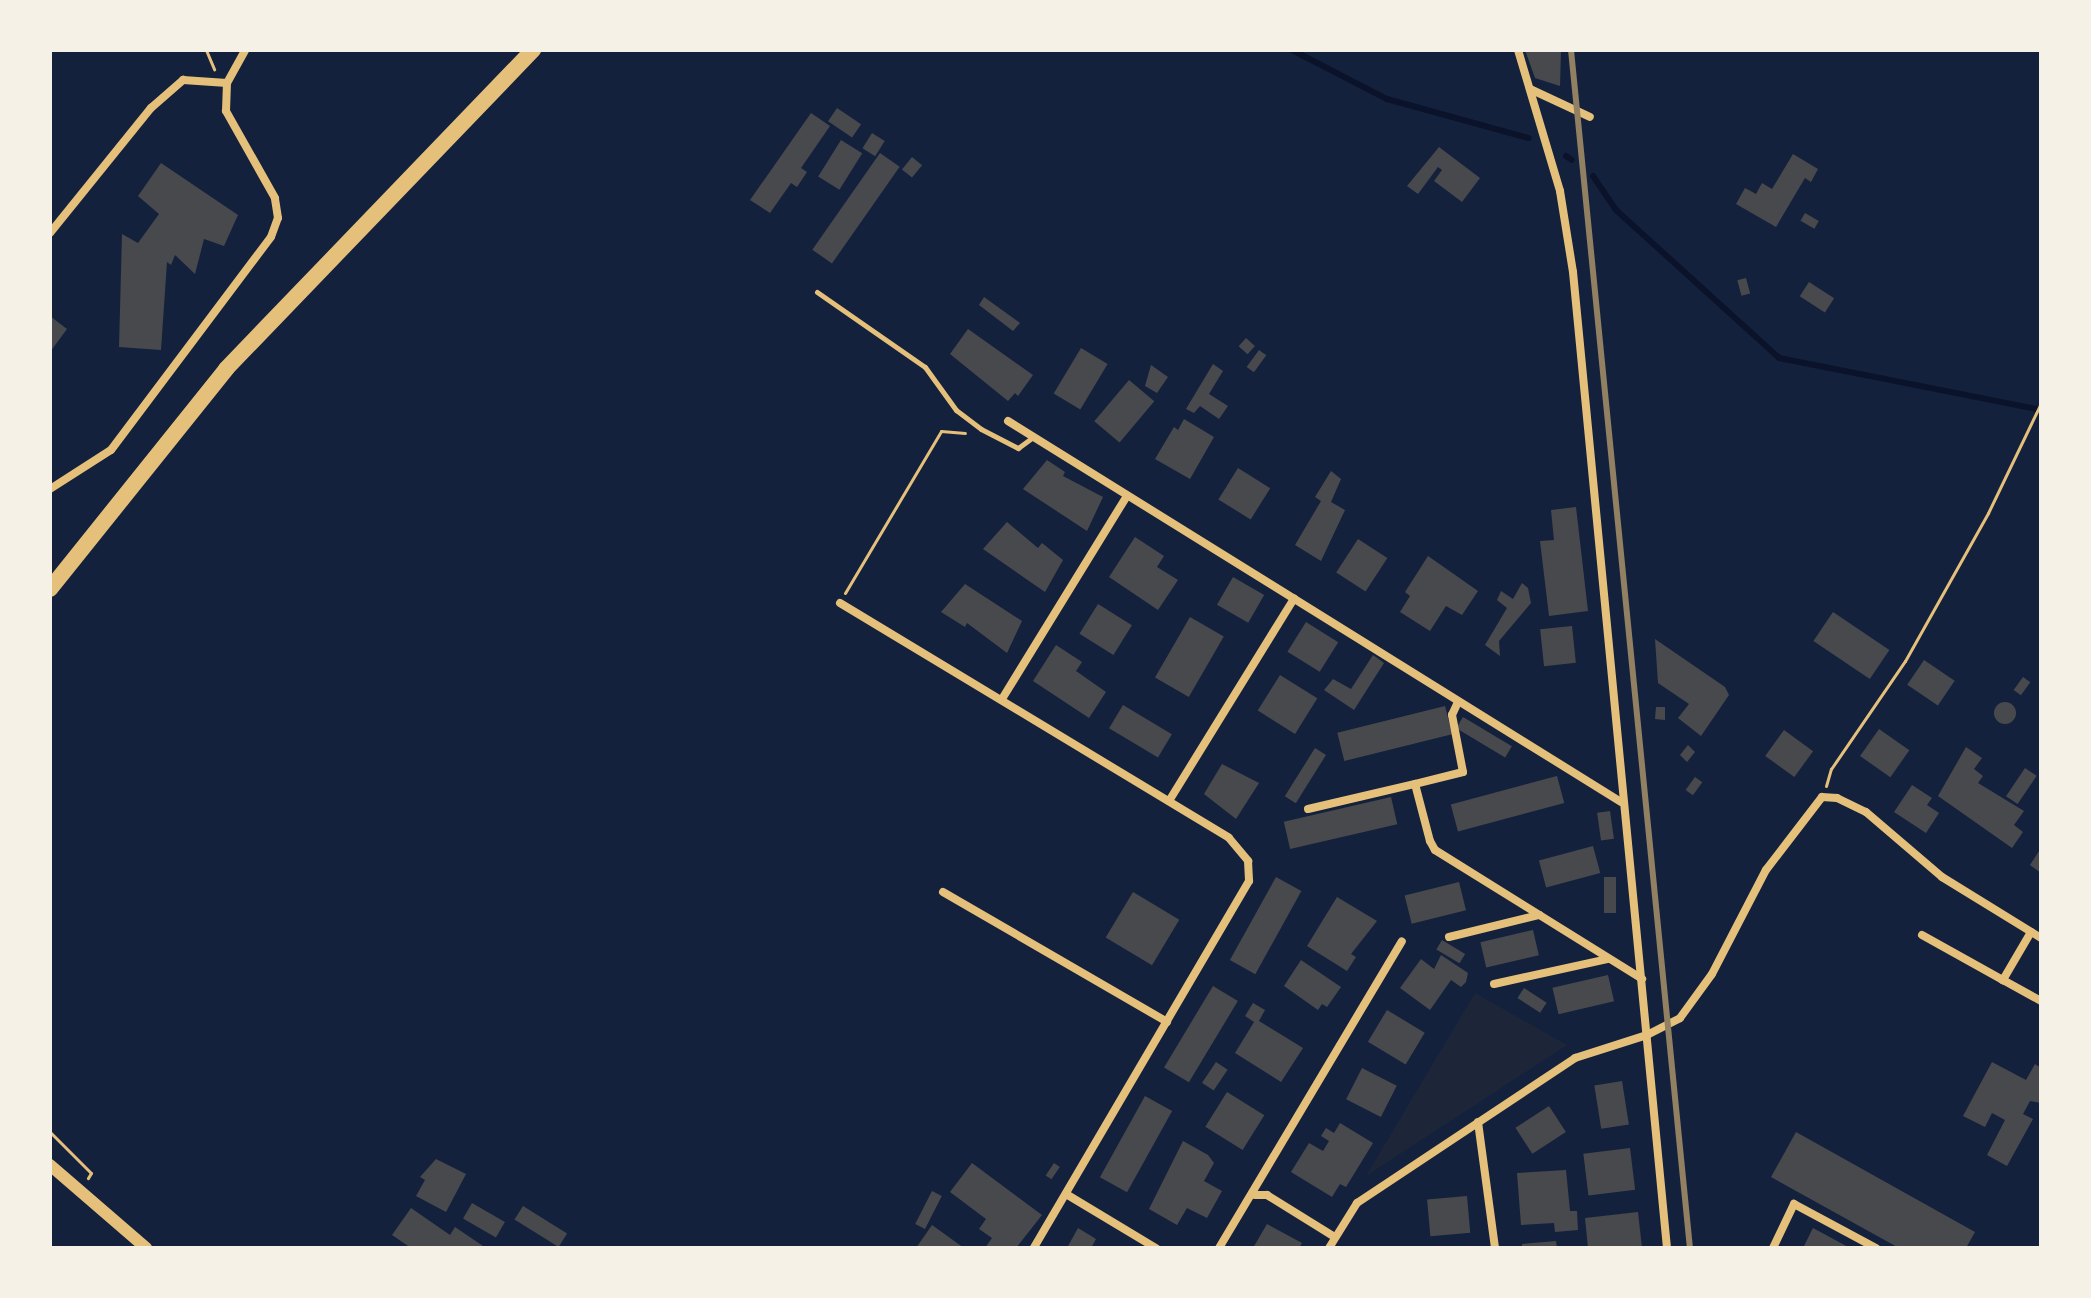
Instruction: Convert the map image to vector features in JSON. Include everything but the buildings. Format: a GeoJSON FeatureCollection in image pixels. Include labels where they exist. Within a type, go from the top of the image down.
{"type":"FeatureCollection","features":[{"type":"Feature","properties":{"kind":"highway"},"geometry":{"type":"LineString","coordinates":[[50,589],[226,369],[533,50]]}},
{"type":"Feature","properties":{"kind":"main road"},"geometry":{"type":"LineString","coordinates":[[50,1165],[139,1246]]}},
{"type":"Feature","properties":{"kind":"street"},"geometry":{"type":"LineString","coordinates":[[50,489],[111,450],[271,237],[278,218],[275,198],[237,138],[226,111],[224,82],[245,50]]}},
{"type":"Feature","properties":{"kind":"street"},"geometry":{"type":"LineString","coordinates":[[1518,50],[1560,191],[1573,272],[1621,802],[1642,979],[1667,1248]]}},
{"type":"Feature","properties":{"kind":"street"},"geometry":{"type":"LineString","coordinates":[[50,233],[151,108],[183,80],[224,82]]}},
{"type":"Feature","properties":{"kind":"street"},"geometry":{"type":"LineString","coordinates":[[1530,89],[1590,117]]}},
{"type":"Feature","properties":{"kind":"street"},"geometry":{"type":"LineString","coordinates":[[1008,421],[1621,802]]}},
{"type":"Feature","properties":{"kind":"street"},"geometry":{"type":"LineString","coordinates":[[1002,699],[1127,496]]}},
{"type":"Feature","properties":{"kind":"street"},"geometry":{"type":"LineString","coordinates":[[1169,801],[1294,599]]}},
{"type":"Feature","properties":{"kind":"street"},"geometry":{"type":"LineString","coordinates":[[840,603],[1229,838],[1248,861],[1249,881],[1034,1248]]}},
{"type":"Feature","properties":{"kind":"street"},"geometry":{"type":"LineString","coordinates":[[1308,809],[1463,772],[1452,715],[1458,702]]}},
{"type":"Feature","properties":{"kind":"street"},"geometry":{"type":"LineString","coordinates":[[1415,784],[1435,850],[1642,979]]}},
{"type":"Feature","properties":{"kind":"street"},"geometry":{"type":"LineString","coordinates":[[1329,1248],[1333,1236],[1357,1203],[1478,1122],[1575,1058],[1669,1027],[1692,1007],[1766,870],[1822,797],[1837,798],[1866,812],[1942,877],[2041,938]]}},
{"type":"Feature","properties":{"kind":"street"},"geometry":{"type":"LineString","coordinates":[[943,892],[1167,1022]]}},
{"type":"Feature","properties":{"kind":"street"},"geometry":{"type":"LineString","coordinates":[[1449,937],[1539,915]]}},
{"type":"Feature","properties":{"kind":"street"},"geometry":{"type":"LineString","coordinates":[[2003,980],[2031,932]]}},
{"type":"Feature","properties":{"kind":"street"},"geometry":{"type":"LineString","coordinates":[[1922,935],[2041,1001]]}},
{"type":"Feature","properties":{"kind":"street"},"geometry":{"type":"LineString","coordinates":[[1219,1248],[1255,1195],[1257,1182],[1402,941]]}},
{"type":"Feature","properties":{"kind":"street"},"geometry":{"type":"LineString","coordinates":[[1494,984],[1608,959]]}},
{"type":"Feature","properties":{"kind":"street"},"geometry":{"type":"LineString","coordinates":[[1478,1122],[1495,1248]]}},
{"type":"Feature","properties":{"kind":"street"},"geometry":{"type":"LineString","coordinates":[[1066,1194],[1156,1248]]}},
{"type":"Feature","properties":{"kind":"street"},"geometry":{"type":"LineString","coordinates":[[1255,1195],[1267,1195],[1333,1236]]}},
{"type":"Feature","properties":{"kind":"street"},"geometry":{"type":"LineString","coordinates":[[1773,1248],[1794,1204],[1876,1248]]}},
{"type":"Feature","properties":{"kind":"lane"},"geometry":{"type":"LineString","coordinates":[[817,292],[925,367],[956,410],[981,429],[1018,448],[1033,437]]}},
{"type":"Feature","properties":{"kind":"path"},"geometry":{"type":"LineString","coordinates":[[206,50],[224,82]]}},
{"type":"Feature","properties":{"kind":"path"},"geometry":{"type":"LineString","coordinates":[[1822,797],[1831,769],[1905,661],[1988,513],[2041,403]]}},
{"type":"Feature","properties":{"kind":"path"},"geometry":{"type":"LineString","coordinates":[[840,603],[941,431],[981,429]]}},
{"type":"Feature","properties":{"kind":"path"},"geometry":{"type":"LineString","coordinates":[[50,1132],[91,1173],[78,1191]]}},
{"type":"Feature","properties":{"kind":"shaded area"},"geometry":{"type":"Polygon","coordinates":[[[1475,993],[1567,1045],[1366,1176],[1475,993]]]}},
{"type":"Feature","properties":{"kind":"waterway"},"geometry":{"type":"LineString","coordinates":[[1292,50],[1387,99],[1529,138]]}},
{"type":"Feature","properties":{"kind":"waterway"},"geometry":{"type":"LineString","coordinates":[[1566,156],[1572,160]]}},
{"type":"Feature","properties":{"kind":"waterway"},"geometry":{"type":"LineString","coordinates":[[1593,176],[1616,210],[1779,358],[2041,410]]}},
{"type":"Feature","properties":{"kind":"railway"},"geometry":{"type":"LineString","coordinates":[[1571,50],[1690,1248]]}}]}
